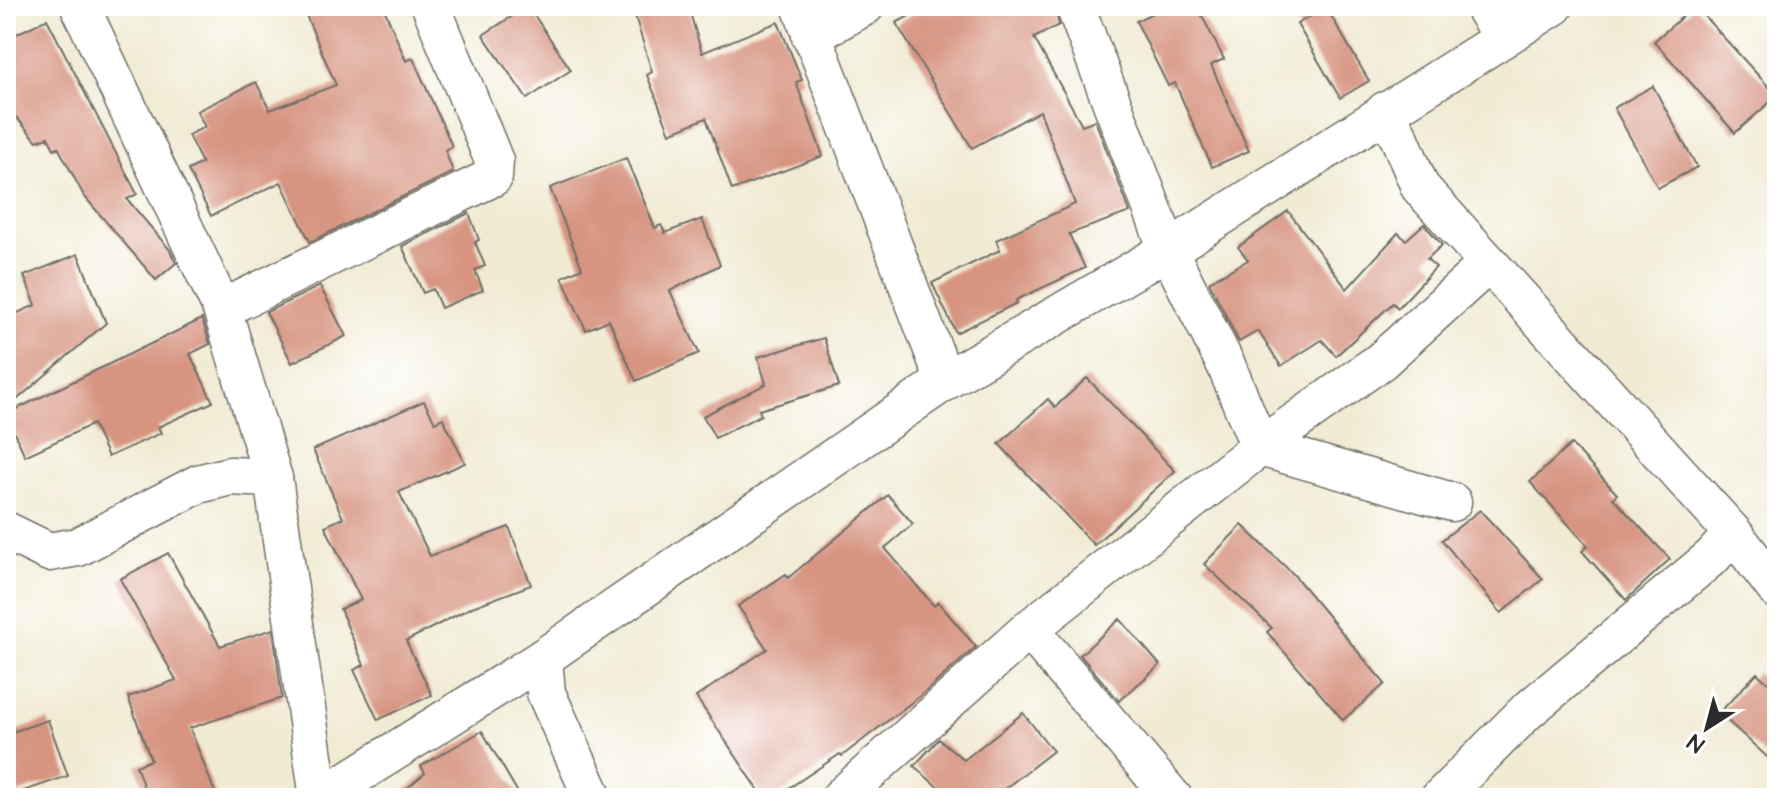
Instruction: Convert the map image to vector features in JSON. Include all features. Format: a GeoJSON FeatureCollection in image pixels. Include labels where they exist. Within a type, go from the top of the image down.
{"type":"FeatureCollection","features":[{"type":"Feature","properties":{"kind":"street"},"geometry":{"type":"LineString","coordinates":[[80,6],[222,309],[273,478],[320,798],[543,658],[945,381],[1168,250],[1554,6]]}},
{"type":"Feature","properties":{"kind":"street"},"geometry":{"type":"LineString","coordinates":[[222,309],[493,177],[494,161],[431,6]]}},
{"type":"Feature","properties":{"kind":"street"},"geometry":{"type":"LineString","coordinates":[[865,6],[806,21],[945,381]]}},
{"type":"Feature","properties":{"kind":"street"},"geometry":{"type":"LineString","coordinates":[[1075,6],[1168,250],[1226,365],[1260,447]]}},
{"type":"Feature","properties":{"kind":"street"},"geometry":{"type":"LineString","coordinates":[[1483,6],[1503,38]]}},
{"type":"Feature","properties":{"kind":"street"},"geometry":{"type":"LineString","coordinates":[[1385,111],[1420,187],[1487,265],[1733,533],[1777,590]]}},
{"type":"Feature","properties":{"kind":"street"},"geometry":{"type":"LineString","coordinates":[[840,798],[1029,629],[1260,447],[1381,361],[1487,265]]}},
{"type":"Feature","properties":{"kind":"street"},"geometry":{"type":"LineString","coordinates":[[1260,447],[1452,502]]}},
{"type":"Feature","properties":{"kind":"street"},"geometry":{"type":"LineString","coordinates":[[6,531],[49,552],[78,547],[198,484],[230,476],[273,478]]}},
{"type":"Feature","properties":{"kind":"street"},"geometry":{"type":"LineString","coordinates":[[1440,798],[1491,743],[1713,556],[1733,533]]}},
{"type":"Feature","properties":{"kind":"street"},"geometry":{"type":"LineString","coordinates":[[1029,629],[1173,798]]}},
{"type":"Feature","properties":{"kind":"street"},"geometry":{"type":"LineString","coordinates":[[543,658],[546,693],[593,798]]}},
{"type":"Feature","properties":{"kind":"building"},"geometry":{"type":"Polygon","coordinates":[[[302,6],[383,6],[406,61],[413,58],[452,146],[445,150],[453,172],[310,242],[281,182],[211,216],[188,170],[202,163],[188,135],[205,127],[197,111],[256,82],[270,110],[336,85],[302,6]]]}},
{"type":"Feature","properties":{"kind":"building"},"geometry":{"type":"Polygon","coordinates":[[[528,6],[571,70],[527,99],[483,35],[528,6]]]}},
{"type":"Feature","properties":{"kind":"building"},"geometry":{"type":"Polygon","coordinates":[[[632,6],[688,6],[702,53],[778,22],[802,80],[796,82],[823,156],[732,190],[706,118],[670,133],[647,75],[652,72],[632,6]]]}},
{"type":"Feature","properties":{"kind":"building"},"geometry":{"type":"Polygon","coordinates":[[[928,6],[1054,6],[1059,25],[1034,38],[1082,125],[1095,120],[1130,212],[1069,234],[1085,268],[1016,300],[1017,303],[956,333],[932,283],[1000,250],[996,240],[1075,204],[1040,111],[972,148],[896,23],[928,6]]]}},
{"type":"Feature","properties":{"kind":"building"},"geometry":{"type":"Polygon","coordinates":[[[1167,6],[1197,6],[1224,59],[1211,65],[1249,151],[1212,167],[1175,83],[1168,86],[1136,21],[1167,6]]]}},
{"type":"Feature","properties":{"kind":"building"},"geometry":{"type":"Polygon","coordinates":[[[1695,6],[1777,96],[1735,133],[1654,41],[1695,6]]]}},
{"type":"Feature","properties":{"kind":"building"},"geometry":{"type":"Polygon","coordinates":[[[1326,7],[1369,81],[1340,98],[1297,24],[1326,7]]]}},
{"type":"Feature","properties":{"kind":"building"},"geometry":{"type":"Polygon","coordinates":[[[47,19],[137,194],[127,199],[170,250],[176,263],[156,280],[84,196],[58,147],[54,149],[48,137],[37,141],[16,117],[6,123],[6,39],[47,19]]]}},
{"type":"Feature","properties":{"kind":"building"},"geometry":{"type":"Polygon","coordinates":[[[1653,86],[1697,167],[1658,188],[1614,108],[1653,86]]]}},
{"type":"Feature","properties":{"kind":"building"},"geometry":{"type":"Polygon","coordinates":[[[626,158],[655,228],[661,225],[665,233],[702,219],[720,265],[670,291],[699,353],[636,381],[609,320],[586,330],[562,277],[582,268],[550,188],[626,158]]]}},
{"type":"Feature","properties":{"kind":"building"},"geometry":{"type":"Polygon","coordinates":[[[1288,211],[1347,289],[1398,233],[1406,240],[1424,224],[1442,245],[1427,259],[1436,267],[1398,308],[1393,303],[1336,356],[1322,340],[1281,366],[1258,331],[1239,342],[1209,282],[1248,260],[1238,247],[1288,211]]]}},
{"type":"Feature","properties":{"kind":"building"},"geometry":{"type":"Polygon","coordinates":[[[469,213],[479,240],[475,242],[485,266],[475,270],[483,290],[441,308],[433,289],[423,293],[402,246],[469,213]]]}},
{"type":"Feature","properties":{"kind":"building"},"geometry":{"type":"Polygon","coordinates":[[[78,254],[106,323],[6,409],[6,318],[36,305],[24,276],[78,254]]]}},
{"type":"Feature","properties":{"kind":"building"},"geometry":{"type":"Polygon","coordinates":[[[320,286],[346,336],[292,363],[266,312],[320,286]]]}},
{"type":"Feature","properties":{"kind":"building"},"geometry":{"type":"Polygon","coordinates":[[[202,319],[210,344],[190,354],[213,402],[158,427],[161,433],[108,457],[93,424],[25,456],[6,414],[202,319]]]}},
{"type":"Feature","properties":{"kind":"building"},"geometry":{"type":"Polygon","coordinates":[[[824,338],[839,386],[759,410],[761,415],[715,438],[703,416],[766,384],[758,357],[824,338]]]}},
{"type":"Feature","properties":{"kind":"building"},"geometry":{"type":"Polygon","coordinates":[[[1087,378],[1175,471],[1094,545],[999,444],[1048,399],[1055,407],[1087,378]]]}},
{"type":"Feature","properties":{"kind":"building"},"geometry":{"type":"Polygon","coordinates":[[[424,401],[435,422],[443,418],[465,463],[399,492],[430,556],[509,527],[531,585],[472,607],[406,641],[432,695],[378,720],[354,670],[364,665],[340,609],[361,600],[325,526],[343,518],[313,450],[424,401]]]}},
{"type":"Feature","properties":{"kind":"building"},"geometry":{"type":"Polygon","coordinates":[[[1571,444],[1617,494],[1613,498],[1670,559],[1626,600],[1582,551],[1588,546],[1530,482],[1571,444]]]}},
{"type":"Feature","properties":{"kind":"building"},"geometry":{"type":"Polygon","coordinates":[[[888,495],[913,524],[885,548],[934,606],[938,602],[976,647],[925,692],[842,756],[840,754],[774,798],[764,798],[696,697],[767,649],[738,606],[786,574],[788,578],[888,495]]]}},
{"type":"Feature","properties":{"kind":"building"},"geometry":{"type":"Polygon","coordinates":[[[1480,510],[1543,579],[1501,613],[1442,540],[1480,510]]]}},
{"type":"Feature","properties":{"kind":"building"},"geometry":{"type":"Polygon","coordinates":[[[1242,525],[1294,575],[1385,684],[1343,720],[1267,632],[1272,628],[1204,564],[1242,525]]]}},
{"type":"Feature","properties":{"kind":"building"},"geometry":{"type":"Polygon","coordinates":[[[168,553],[220,646],[273,629],[282,698],[190,728],[217,798],[148,798],[136,766],[151,760],[128,697],[176,680],[120,579],[168,553]]]}},
{"type":"Feature","properties":{"kind":"building"},"geometry":{"type":"Polygon","coordinates":[[[1120,619],[1160,665],[1119,701],[1080,655],[1120,619]]]}},
{"type":"Feature","properties":{"kind":"building"},"geometry":{"type":"Polygon","coordinates":[[[1757,673],[1777,691],[1777,766],[1719,713],[1757,673]]]}},
{"type":"Feature","properties":{"kind":"building"},"geometry":{"type":"Polygon","coordinates":[[[1023,713],[1053,751],[993,798],[950,798],[914,766],[939,739],[964,760],[1023,713]]]}},
{"type":"Feature","properties":{"kind":"building"},"geometry":{"type":"Polygon","coordinates":[[[48,720],[68,776],[6,797],[6,734],[48,720]]]}},
{"type":"Feature","properties":{"kind":"building"},"geometry":{"type":"Polygon","coordinates":[[[482,731],[521,798],[395,798],[425,773],[421,766],[482,731]]]}}]}
